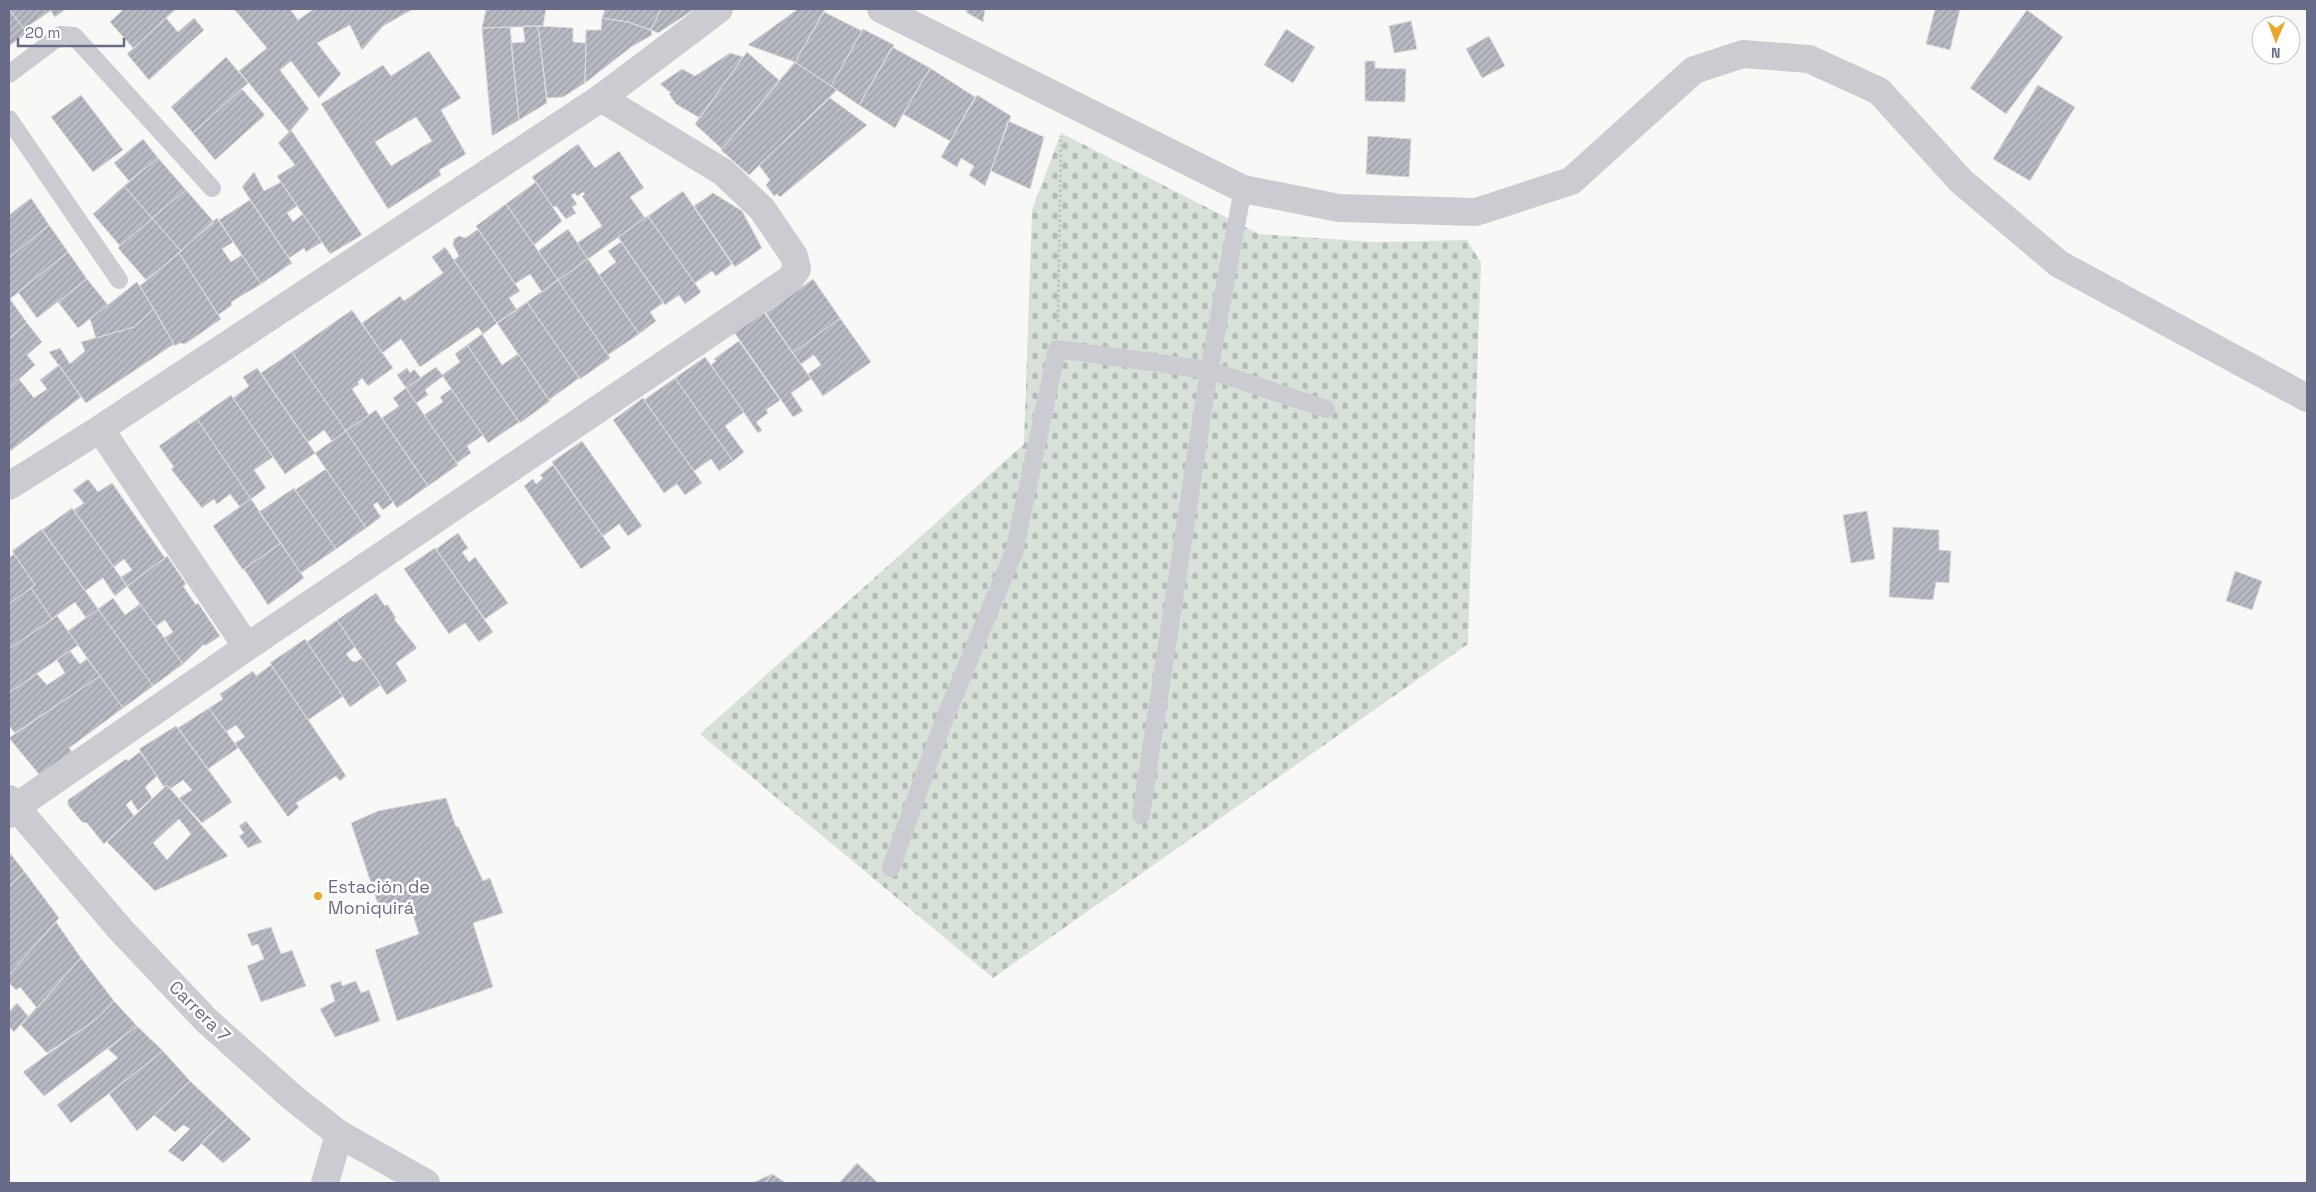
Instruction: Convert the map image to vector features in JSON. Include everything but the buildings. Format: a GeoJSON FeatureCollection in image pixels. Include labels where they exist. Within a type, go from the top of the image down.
{"type":"FeatureCollection","features":[{"type":"Feature","properties":{"kind":"street"},"geometry":{"type":"LineString","coordinates":[[9,486],[100,430],[601,98],[719,9]]}},
{"type":"Feature","properties":{"kind":"street"},"geometry":{"type":"LineString","coordinates":[[881,9],[1243,189],[1339,208],[1476,212],[1571,180],[1694,70],[1743,54],[1809,59],[1879,91],[1961,182],[2060,264],[2307,398]]}},
{"type":"Feature","properties":{"kind":"street"},"geometry":{"type":"LineString","coordinates":[[11,806],[790,279],[797,269],[794,256],[762,209],[723,172],[601,98]]}},
{"type":"Feature","properties":{"kind":"street"},"geometry":{"type":"LineString","coordinates":[[100,430],[247,647]]}},
{"type":"Feature","properties":{"kind":"street","name":"Carrera 7"},"geometry":{"type":"LineString","coordinates":[[11,806],[120,929],[206,1020],[292,1097],[339,1134],[426,1183]]}},
{"type":"Feature","properties":{"kind":"street"},"geometry":{"type":"LineString","coordinates":[[325,1183],[339,1134]]}},
{"type":"Feature","properties":{"kind":"lane"},"geometry":{"type":"LineString","coordinates":[[9,74],[60,35],[74,36],[212,188]]}},
{"type":"Feature","properties":{"kind":"lane"},"geometry":{"type":"LineString","coordinates":[[9,119],[119,280]]}},
{"type":"Feature","properties":{"kind":"lane"},"geometry":{"type":"LineString","coordinates":[[1141,815],[1209,370],[1243,189]]}},
{"type":"Feature","properties":{"kind":"lane"},"geometry":{"type":"LineString","coordinates":[[892,868],[944,720],[1014,552],[1057,348],[1209,370],[1326,408]]}},
{"type":"Feature","properties":{"kind":"path"},"geometry":{"type":"LineString","coordinates":[[1057,348],[1062,100]]}},
{"type":"Feature","properties":{"kind":"green space"},"geometry":{"type":"Polygon","coordinates":[[[1061,133],[1259,234],[1374,242],[1467,240],[1481,263],[1468,644],[993,978],[700,734],[1024,444],[1032,210],[1061,133]]]}},
{"type":"Feature","properties":{"kind":"place","name":"Estación de Moniquirá"},"geometry":{"type":"Point","coordinates":[318,896]}}]}
